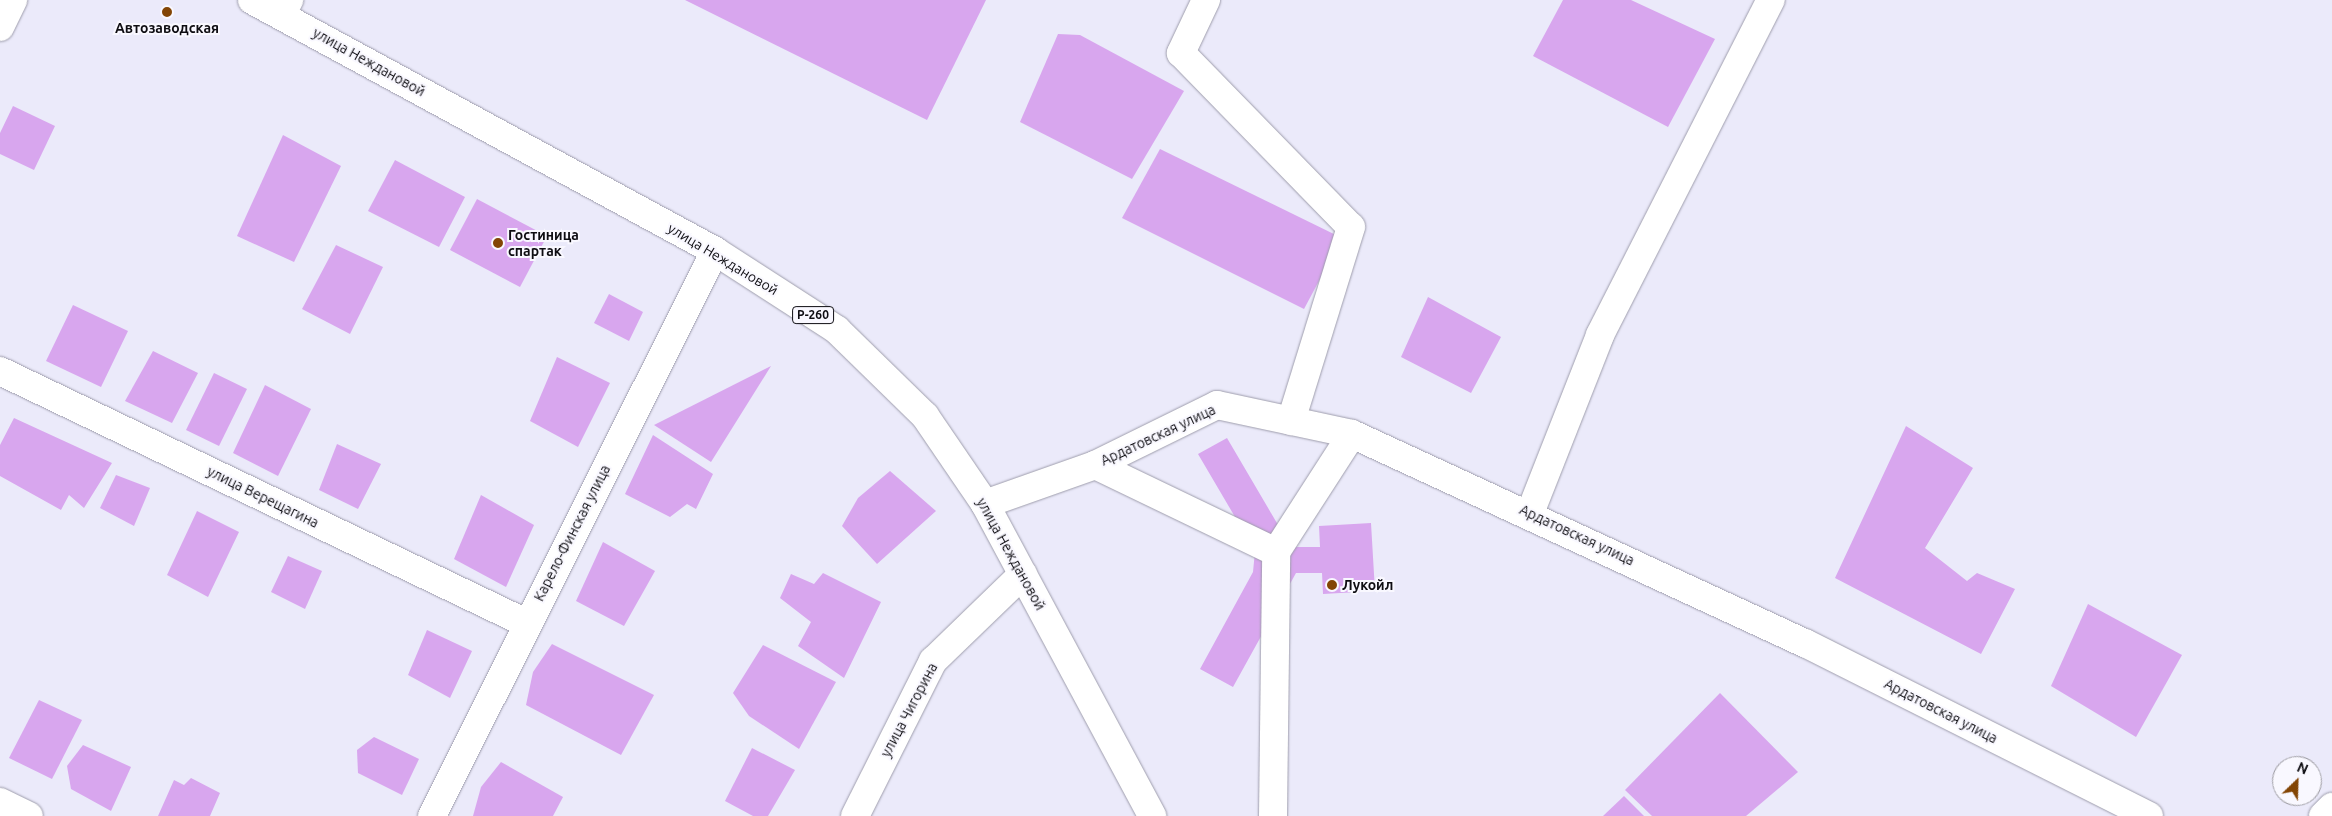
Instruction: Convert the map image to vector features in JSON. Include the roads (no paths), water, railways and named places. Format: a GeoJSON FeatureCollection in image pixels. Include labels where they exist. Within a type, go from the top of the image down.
{"type":"FeatureCollection","features":[{"type":"Feature","properties":{"kind":"main road"},"geometry":{"type":"LineString","coordinates":[[0,28],[14,0]]}},
{"type":"Feature","properties":{"kind":"main road","name":"улица Неждановой"},"geometry":{"type":"LineString","coordinates":[[252,0],[285,7],[715,252],[837,330],[925,416],[985,504],[1152,816]]}},
{"type":"Feature","properties":{"kind":"main road"},"geometry":{"type":"LineString","coordinates":[[1206,0],[1181,53],[1351,227],[1291,421]]}},
{"type":"Feature","properties":{"kind":"main road"},"geometry":{"type":"LineString","coordinates":[[1530,513],[1600,335],[1771,0]]}},
{"type":"Feature","properties":{"kind":"main road","name":"Карело-Финская улица"},"geometry":{"type":"LineString","coordinates":[[432,816],[526,623],[715,252]]}},
{"type":"Feature","properties":{"kind":"main road","name":"улица Верещагина"},"geometry":{"type":"LineString","coordinates":[[0,371],[526,623]]}},
{"type":"Feature","properties":{"kind":"main road","name":"Ардатовская улица"},"geometry":{"type":"LineString","coordinates":[[985,504],[1095,465],[1217,405],[1352,434],[1530,513],[1805,643],[2149,816]]}},
{"type":"Feature","properties":{"kind":"main road"},"geometry":{"type":"LineString","coordinates":[[1273,816],[1276,552],[1352,434]]}},
{"type":"Feature","properties":{"kind":"main road"},"geometry":{"type":"LineString","coordinates":[[1095,465],[1276,552]]}},
{"type":"Feature","properties":{"kind":"main road","name":"улица Чигорина"},"geometry":{"type":"LineString","coordinates":[[854,816],[933,661],[1024,574]]}},
{"type":"Feature","properties":{"kind":"main road"},"geometry":{"type":"LineString","coordinates":[[0,802],[30,816]]}},
{"type":"Feature","properties":{"kind":"main road"},"geometry":{"type":"LineString","coordinates":[[2323,816],[2332,807]]}},
{"type":"Feature","properties":{"kind":"place","name":"Автозаводская"},"geometry":{"type":"Point","coordinates":[167,12]}},
{"type":"Feature","properties":{"kind":"place","name":"Гостиница спартак"},"geometry":{"type":"Point","coordinates":[498,243]}},
{"type":"Feature","properties":{"kind":"place","name":"Лукойл"},"geometry":{"type":"Point","coordinates":[1332,585]}}]}
